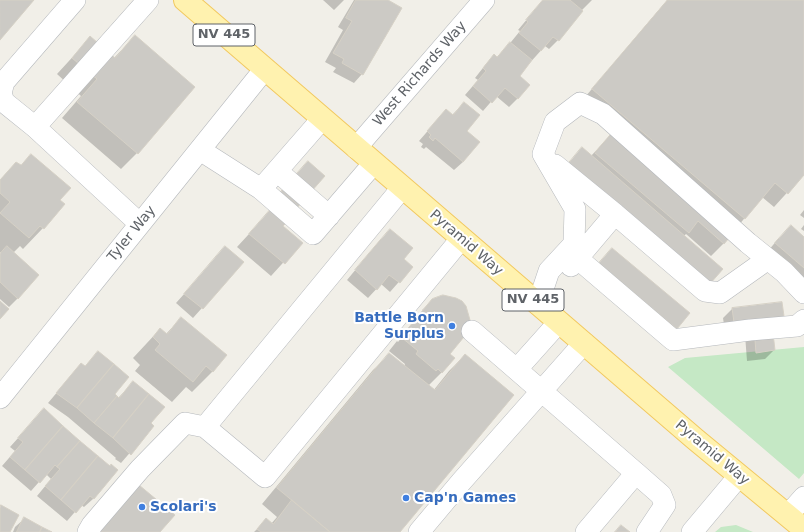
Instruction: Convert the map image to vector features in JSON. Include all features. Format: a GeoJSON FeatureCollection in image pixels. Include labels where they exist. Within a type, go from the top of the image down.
{"type":"FeatureCollection","features":[{"type":"Feature","properties":{"kind":"main road","name":"Pyramid Way"},"geometry":{"type":"LineString","coordinates":[[184,0],[558,322],[739,476],[796,522]]}},
{"type":"Feature","properties":{"kind":"street"},"geometry":{"type":"LineString","coordinates":[[75,0],[4,82],[1,93],[4,102],[35,127],[140,224]]}},
{"type":"Feature","properties":{"kind":"street"},"geometry":{"type":"LineString","coordinates":[[35,127],[148,0]]}},
{"type":"Feature","properties":{"kind":"street","name":"West Richards Way"},"geometry":{"type":"LineString","coordinates":[[356,148],[475,3]]}},
{"type":"Feature","properties":{"kind":"street","name":"Tyler Way"},"geometry":{"type":"LineString","coordinates":[[2,391],[140,224],[264,70]]}},
{"type":"Feature","properties":{"kind":"street"},"geometry":{"type":"LineString","coordinates":[[543,154],[555,122],[580,103],[603,114],[748,243],[784,272],[804,293]]}},
{"type":"Feature","properties":{"kind":"street"},"geometry":{"type":"LineString","coordinates":[[261,189],[322,119]]}},
{"type":"Feature","properties":{"kind":"street"},"geometry":{"type":"LineString","coordinates":[[200,150],[261,189],[313,234],[374,163]]}},
{"type":"Feature","properties":{"kind":"street"},"geometry":{"type":"LineString","coordinates":[[543,154],[706,290],[720,293],[768,259]]}},
{"type":"Feature","properties":{"kind":"street"},"geometry":{"type":"LineString","coordinates":[[538,304],[549,271],[574,244],[575,209],[543,154]]}},
{"type":"Feature","properties":{"kind":"street"},"geometry":{"type":"LineString","coordinates":[[277,171],[329,216]]}},
{"type":"Feature","properties":{"kind":"street"},"geometry":{"type":"LineString","coordinates":[[205,427],[402,188]]}},
{"type":"Feature","properties":{"kind":"street"},"geometry":{"type":"LineString","coordinates":[[538,304],[614,214]]}},
{"type":"Feature","properties":{"kind":"street"},"geometry":{"type":"LineString","coordinates":[[88,532],[92,525],[140,469],[185,423],[205,427],[265,477],[461,239]]}},
{"type":"Feature","properties":{"kind":"street"},"geometry":{"type":"LineString","coordinates":[[577,258],[673,340],[750,330],[797,326],[804,320]]}},
{"type":"Feature","properties":{"kind":"street"},"geometry":{"type":"LineString","coordinates":[[517,369],[558,322]]}},
{"type":"Feature","properties":{"kind":"street"},"geometry":{"type":"LineString","coordinates":[[472,331],[542,390],[661,495],[665,505],[647,532]]}},
{"type":"Feature","properties":{"kind":"street"},"geometry":{"type":"LineString","coordinates":[[419,532],[584,343]]}},
{"type":"Feature","properties":{"kind":"street"},"geometry":{"type":"LineString","coordinates":[[586,532],[636,474]]}},
{"type":"Feature","properties":{"kind":"street"},"geometry":{"type":"LineString","coordinates":[[692,532],[739,476]]}},
{"type":"Feature","properties":{"kind":"street"},"geometry":{"type":"LineString","coordinates":[[796,522],[804,497]]}},
{"type":"Feature","properties":{"kind":"green space"},"geometry":{"type":"Polygon","coordinates":[[[804,347],[804,473],[799,479],[668,367],[685,358],[804,347]]]}},
{"type":"Feature","properties":{"kind":"green space"},"geometry":{"type":"Polygon","coordinates":[[[736,525],[753,532],[715,532],[721,527],[736,525]]]}},
{"type":"Feature","properties":{"kind":"building"},"geometry":{"type":"Polygon","coordinates":[[[0,0],[34,0],[0,40],[0,0]]]}},
{"type":"Feature","properties":{"kind":"building"},"geometry":{"type":"Polygon","coordinates":[[[356,0],[388,0],[402,8],[363,75],[342,63],[344,59],[333,53],[352,21],[346,18],[356,0]]]}},
{"type":"Feature","properties":{"kind":"building"},"geometry":{"type":"Polygon","coordinates":[[[543,0],[570,0],[583,11],[559,41],[553,37],[541,51],[519,33],[528,22],[526,20],[543,0]]]}},
{"type":"Feature","properties":{"kind":"building"},"geometry":{"type":"Polygon","coordinates":[[[668,0],[804,0],[804,175],[788,194],[775,183],[745,219],[592,89],[668,0]]]}},
{"type":"Feature","properties":{"kind":"building"},"geometry":{"type":"Polygon","coordinates":[[[135,35],[195,87],[138,154],[77,102],[97,79],[72,58],[90,36],[115,58],[135,35]]]}},
{"type":"Feature","properties":{"kind":"building"},"geometry":{"type":"Polygon","coordinates":[[[510,42],[532,60],[520,76],[530,85],[518,99],[505,88],[492,103],[473,86],[486,71],[483,68],[494,54],[497,57],[510,42]]]}},
{"type":"Feature","properties":{"kind":"building"},"geometry":{"type":"Polygon","coordinates":[[[464,102],[480,115],[467,131],[480,142],[463,162],[435,138],[433,141],[429,137],[431,135],[427,131],[446,109],[453,115],[464,102]]]}},
{"type":"Feature","properties":{"kind":"building"},"geometry":{"type":"Polygon","coordinates":[[[619,125],[739,226],[724,244],[698,221],[689,233],[595,153],[619,125]]]}},
{"type":"Feature","properties":{"kind":"building"},"geometry":{"type":"Polygon","coordinates":[[[582,147],[723,269],[709,285],[568,164],[582,147]]]}},
{"type":"Feature","properties":{"kind":"building"},"geometry":{"type":"Polygon","coordinates":[[[31,154],[71,188],[60,200],[65,204],[44,229],[40,226],[29,238],[0,213],[10,202],[0,193],[0,180],[16,162],[21,165],[31,154]]]}},
{"type":"Feature","properties":{"kind":"building"},"geometry":{"type":"Polygon","coordinates":[[[308,161],[325,176],[296,209],[279,194],[308,161]]]}},
{"type":"Feature","properties":{"kind":"building"},"geometry":{"type":"Polygon","coordinates":[[[270,210],[285,224],[283,226],[303,243],[285,264],[249,234],[270,210]]]}},
{"type":"Feature","properties":{"kind":"building"},"geometry":{"type":"Polygon","coordinates":[[[791,225],[804,237],[804,268],[775,243],[791,225]]]}},
{"type":"Feature","properties":{"kind":"building"},"geometry":{"type":"Polygon","coordinates":[[[390,229],[413,248],[404,259],[413,267],[400,283],[389,275],[377,290],[355,270],[390,229]]]}},
{"type":"Feature","properties":{"kind":"building"},"geometry":{"type":"Polygon","coordinates":[[[7,246],[39,275],[18,299],[0,282],[0,254],[7,246]]]}},
{"type":"Feature","properties":{"kind":"building"},"geometry":{"type":"Polygon","coordinates":[[[225,246],[244,262],[203,309],[184,294],[225,246]]]}},
{"type":"Feature","properties":{"kind":"building"},"geometry":{"type":"Polygon","coordinates":[[[612,248],[690,313],[677,329],[599,263],[612,248]]]}},
{"type":"Feature","properties":{"kind":"building"},"geometry":{"type":"Polygon","coordinates":[[[443,295],[462,301],[466,306],[470,320],[468,332],[450,354],[455,358],[442,373],[438,369],[436,371],[416,354],[418,351],[401,337],[432,299],[443,295]]]}},
{"type":"Feature","properties":{"kind":"building"},"geometry":{"type":"Polygon","coordinates":[[[0,301],[9,309],[0,319],[0,301]]]}},
{"type":"Feature","properties":{"kind":"building"},"geometry":{"type":"Polygon","coordinates":[[[782,302],[785,323],[772,325],[775,350],[756,353],[754,327],[735,329],[732,308],[782,302]]]}},
{"type":"Feature","properties":{"kind":"building"},"geometry":{"type":"Polygon","coordinates":[[[181,317],[227,355],[213,372],[206,366],[193,382],[155,350],[160,344],[153,337],[160,328],[167,334],[181,317]]]}},
{"type":"Feature","properties":{"kind":"building"},"geometry":{"type":"Polygon","coordinates":[[[98,351],[114,364],[77,408],[56,393],[81,363],[85,366],[98,351]]]}},
{"type":"Feature","properties":{"kind":"building"},"geometry":{"type":"Polygon","coordinates":[[[389,353],[435,390],[465,354],[514,395],[400,532],[330,532],[277,488],[389,353]]]}},
{"type":"Feature","properties":{"kind":"building"},"geometry":{"type":"Polygon","coordinates":[[[114,364],[129,377],[115,394],[117,396],[94,423],[77,408],[114,364]]]}},
{"type":"Feature","properties":{"kind":"building"},"geometry":{"type":"Polygon","coordinates":[[[133,381],[149,394],[113,438],[94,423],[117,396],[119,398],[133,381]]]}},
{"type":"Feature","properties":{"kind":"building"},"geometry":{"type":"Polygon","coordinates":[[[149,394],[165,407],[151,423],[154,426],[131,455],[113,438],[149,394]]]}},
{"type":"Feature","properties":{"kind":"building"},"geometry":{"type":"Polygon","coordinates":[[[44,408],[63,426],[25,470],[10,457],[23,442],[18,438],[44,408]]]}},
{"type":"Feature","properties":{"kind":"building"},"geometry":{"type":"Polygon","coordinates":[[[63,426],[80,441],[57,467],[55,465],[40,483],[25,470],[63,426]]]}},
{"type":"Feature","properties":{"kind":"building"},"geometry":{"type":"Polygon","coordinates":[[[80,441],[98,456],[61,500],[45,486],[60,469],[57,467],[80,441]]]}},
{"type":"Feature","properties":{"kind":"building"},"geometry":{"type":"Polygon","coordinates":[[[98,456],[110,466],[111,464],[118,470],[94,499],[90,496],[76,513],[61,500],[98,456]]]}},
{"type":"Feature","properties":{"kind":"building","name":"Scolari's"},"geometry":{"type":"Polygon","coordinates":[[[139,485],[175,515],[160,532],[99,532],[139,485]]]}},
{"type":"Feature","properties":{"kind":"building"},"geometry":{"type":"Polygon","coordinates":[[[292,500],[330,532],[261,532],[257,529],[266,518],[273,524],[292,500]]]}},
{"type":"Feature","properties":{"kind":"building"},"geometry":{"type":"Polygon","coordinates":[[[1,505],[19,515],[10,532],[0,532],[1,505]]]}},
{"type":"Feature","properties":{"kind":"building"},"geometry":{"type":"Polygon","coordinates":[[[24,517],[42,527],[40,532],[17,532],[24,517]]]}},
{"type":"Feature","properties":{"kind":"building"},"geometry":{"type":"Polygon","coordinates":[[[621,525],[630,532],[615,532],[621,525]]]}},
{"type":"Feature","properties":{"kind":"building"},"geometry":{"type":"Polygon","coordinates":[[[42,527],[52,532],[40,532],[42,527]]]}},
{"type":"Feature","properties":{"kind":"place","name":"Battle Born Surplus"},"geometry":{"type":"Point","coordinates":[452,326]}},
{"type":"Feature","properties":{"kind":"place","name":"Cap'n Games"},"geometry":{"type":"Point","coordinates":[406,498]}},
{"type":"Feature","properties":{"kind":"place","name":"Scolari's"},"geometry":{"type":"Point","coordinates":[142,507]}}]}
